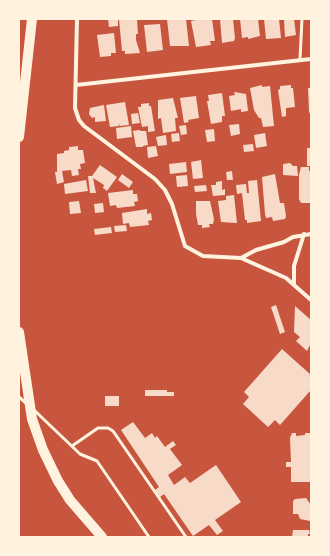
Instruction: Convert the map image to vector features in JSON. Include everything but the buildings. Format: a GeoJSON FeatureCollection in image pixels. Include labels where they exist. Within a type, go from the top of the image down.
{"type":"FeatureCollection","features":[{"type":"Feature","properties":{"kind":"highway"},"geometry":{"type":"LineString","coordinates":[[19,137],[32,19]]}},
{"type":"Feature","properties":{"kind":"highway"},"geometry":{"type":"LineString","coordinates":[[19,332],[32,419],[42,450],[70,500],[102,537]]}},
{"type":"Feature","properties":{"kind":"street"},"geometry":{"type":"LineString","coordinates":[[77,19],[75,108],[79,120],[84,126],[155,178],[172,204],[185,246],[203,256],[242,258],[286,278],[311,300]]}},
{"type":"Feature","properties":{"kind":"street"},"geometry":{"type":"LineString","coordinates":[[76,85],[300,59],[311,59]]}},
{"type":"Feature","properties":{"kind":"street"},"geometry":{"type":"LineString","coordinates":[[294,285],[294,266],[304,234]]}},
{"type":"Feature","properties":{"kind":"street"},"geometry":{"type":"LineString","coordinates":[[242,258],[256,250],[284,242],[293,237],[311,234]]}},
{"type":"Feature","properties":{"kind":"lane"},"geometry":{"type":"LineString","coordinates":[[300,59],[302,19]]}},
{"type":"Feature","properties":{"kind":"lane"},"geometry":{"type":"LineString","coordinates":[[19,397],[80,454],[97,461],[149,537]]}},
{"type":"Feature","properties":{"kind":"lane"},"geometry":{"type":"LineString","coordinates":[[72,446],[98,428],[108,428],[113,431],[186,537]]}}]}
